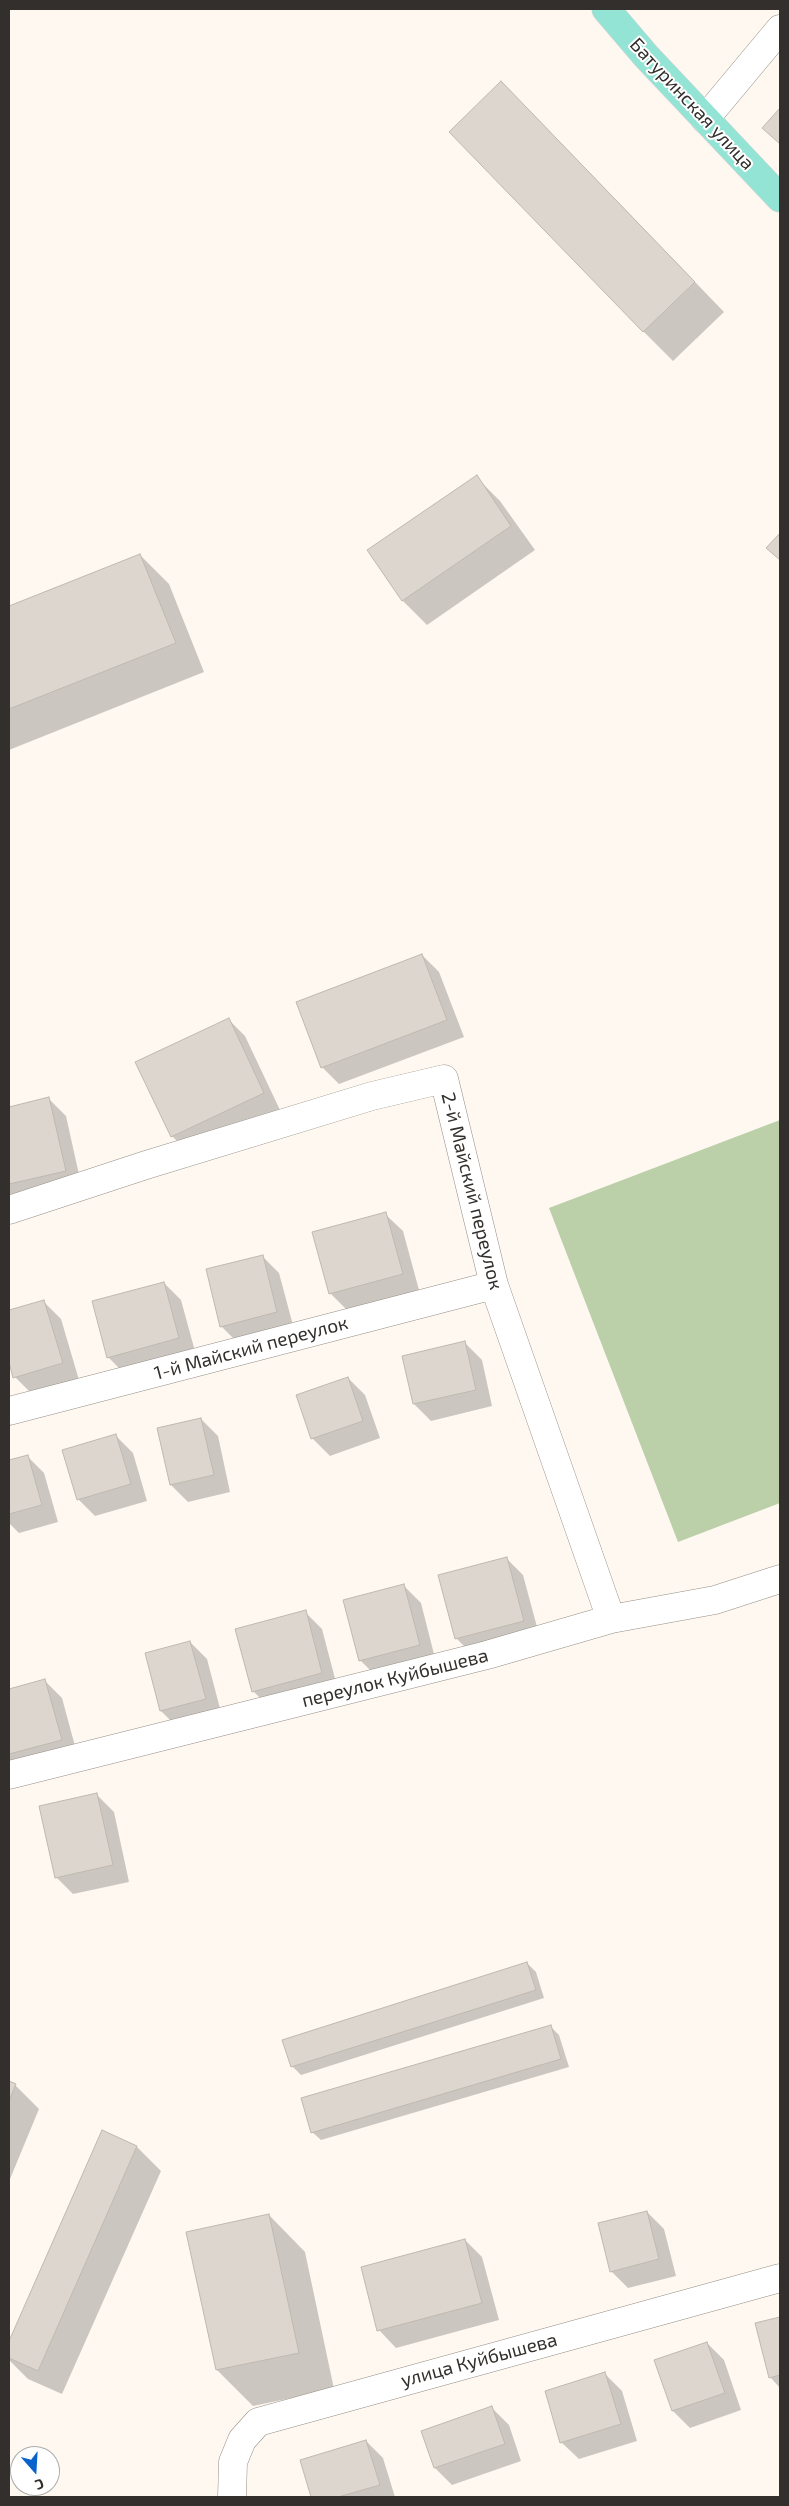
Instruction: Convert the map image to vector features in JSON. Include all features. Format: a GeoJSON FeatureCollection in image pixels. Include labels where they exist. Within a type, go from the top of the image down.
{"type":"FeatureCollection","features":[{"type":"Feature","properties":{"kind":"main road","name":"Батуринская улица"},"geometry":{"type":"LineString","coordinates":[[606,9],[705,119],[780,198]]}},
{"type":"Feature","properties":{"kind":"street"},"geometry":{"type":"LineString","coordinates":[[705,119],[780,29]]}},
{"type":"Feature","properties":{"kind":"street","name":"2-й Майский переулок"},"geometry":{"type":"LineString","coordinates":[[9,1210],[146,1165],[372,1096],[444,1079],[494,1285],[611,1619]]}},
{"type":"Feature","properties":{"kind":"street","name":"1-й Майский переулок"},"geometry":{"type":"LineString","coordinates":[[9,1411],[494,1285]]}},
{"type":"Feature","properties":{"kind":"street","name":"переулок Куйбышева"},"geometry":{"type":"LineString","coordinates":[[9,1775],[487,1656],[611,1619],[715,1600],[780,1579]]}},
{"type":"Feature","properties":{"kind":"street","name":"улица Куйбышева"},"geometry":{"type":"LineString","coordinates":[[232,2497],[233,2462],[242,2440],[258,2422],[780,2278]]}},
{"type":"Feature","properties":{"kind":"green space"},"geometry":{"type":"Polygon","coordinates":[[[780,1120],[780,1503],[678,1542],[549,1208],[780,1120]]]}},
{"type":"Feature","properties":{"kind":"building"},"geometry":{"type":"Polygon","coordinates":[[[501,81],[695,282],[643,332],[449,132],[501,81]]]}},
{"type":"Feature","properties":{"kind":"building"},"geometry":{"type":"Polygon","coordinates":[[[780,108],[780,144],[762,128],[780,108]]]}},
{"type":"Feature","properties":{"kind":"building"},"geometry":{"type":"Polygon","coordinates":[[[477,475],[511,526],[402,601],[367,550],[477,475]]]}},
{"type":"Feature","properties":{"kind":"building"},"geometry":{"type":"Polygon","coordinates":[[[780,533],[780,560],[766,548],[780,533]]]}},
{"type":"Feature","properties":{"kind":"building"},"geometry":{"type":"Polygon","coordinates":[[[140,554],[176,643],[9,709],[9,606],[140,554]]]}},
{"type":"Feature","properties":{"kind":"building"},"geometry":{"type":"Polygon","coordinates":[[[422,954],[447,1020],[321,1068],[296,1002],[422,954]]]}},
{"type":"Feature","properties":{"kind":"building"},"geometry":{"type":"Polygon","coordinates":[[[229,1018],[264,1093],[171,1137],[135,1062],[229,1018]]]}},
{"type":"Feature","properties":{"kind":"building"},"geometry":{"type":"Polygon","coordinates":[[[49,1097],[66,1171],[9,1184],[9,1107],[49,1097]]]}},
{"type":"Feature","properties":{"kind":"building"},"geometry":{"type":"Polygon","coordinates":[[[386,1212],[403,1274],[329,1294],[312,1232],[386,1212]]]}},
{"type":"Feature","properties":{"kind":"building"},"geometry":{"type":"Polygon","coordinates":[[[263,1255],[277,1312],[220,1327],[206,1269],[263,1255]]]}},
{"type":"Feature","properties":{"kind":"building"},"geometry":{"type":"Polygon","coordinates":[[[164,1282],[179,1338],[107,1358],[92,1301],[164,1282]]]}},
{"type":"Feature","properties":{"kind":"building"},"geometry":{"type":"Polygon","coordinates":[[[44,1300],[63,1363],[13,1378],[9,1362],[9,1310],[44,1300]]]}},
{"type":"Feature","properties":{"kind":"building"},"geometry":{"type":"Polygon","coordinates":[[[465,1341],[476,1390],[413,1404],[402,1356],[465,1341]]]}},
{"type":"Feature","properties":{"kind":"building"},"geometry":{"type":"Polygon","coordinates":[[[348,1377],[363,1421],[311,1439],[296,1395],[348,1377]]]}},
{"type":"Feature","properties":{"kind":"building"},"geometry":{"type":"Polygon","coordinates":[[[201,1418],[214,1475],[170,1485],[157,1428],[201,1418]]]}},
{"type":"Feature","properties":{"kind":"building"},"geometry":{"type":"Polygon","coordinates":[[[116,1434],[131,1484],[77,1500],[62,1450],[116,1434]]]}},
{"type":"Feature","properties":{"kind":"building"},"geometry":{"type":"Polygon","coordinates":[[[28,1455],[42,1505],[9,1514],[9,1460],[28,1455]]]}},
{"type":"Feature","properties":{"kind":"building"},"geometry":{"type":"Polygon","coordinates":[[[507,1557],[524,1621],[455,1639],[438,1575],[507,1557]]]}},
{"type":"Feature","properties":{"kind":"building"},"geometry":{"type":"Polygon","coordinates":[[[404,1584],[420,1645],[359,1661],[343,1600],[404,1584]]]}},
{"type":"Feature","properties":{"kind":"building"},"geometry":{"type":"Polygon","coordinates":[[[306,1610],[322,1673],[252,1692],[235,1629],[306,1610]]]}},
{"type":"Feature","properties":{"kind":"building"},"geometry":{"type":"Polygon","coordinates":[[[190,1641],[206,1699],[160,1711],[145,1653],[190,1641]]]}},
{"type":"Feature","properties":{"kind":"building"},"geometry":{"type":"Polygon","coordinates":[[[45,1679],[62,1740],[9,1754],[9,1689],[45,1679]]]}},
{"type":"Feature","properties":{"kind":"building"},"geometry":{"type":"Polygon","coordinates":[[[97,1793],[113,1865],[55,1878],[39,1806],[97,1793]]]}},
{"type":"Feature","properties":{"kind":"building"},"geometry":{"type":"Polygon","coordinates":[[[527,1962],[536,1990],[291,2067],[282,2040],[527,1962]]]}},
{"type":"Feature","properties":{"kind":"building"},"geometry":{"type":"Polygon","coordinates":[[[551,2025],[561,2059],[311,2133],[301,2098],[551,2025]]]}},
{"type":"Feature","properties":{"kind":"building"},"geometry":{"type":"Polygon","coordinates":[[[9,2081],[16,2084],[9,2101],[9,2081]]]}},
{"type":"Feature","properties":{"kind":"building"},"geometry":{"type":"Polygon","coordinates":[[[102,2130],[137,2146],[38,2371],[9,2358],[9,2341],[102,2130]]]}},
{"type":"Feature","properties":{"kind":"building"},"geometry":{"type":"Polygon","coordinates":[[[647,2211],[659,2259],[610,2272],[598,2223],[647,2211]]]}},
{"type":"Feature","properties":{"kind":"building"},"geometry":{"type":"Polygon","coordinates":[[[269,2214],[299,2353],[216,2370],[186,2232],[269,2214]]]}},
{"type":"Feature","properties":{"kind":"building"},"geometry":{"type":"Polygon","coordinates":[[[465,2239],[482,2303],[377,2331],[361,2267],[465,2239]]]}},
{"type":"Feature","properties":{"kind":"building"},"geometry":{"type":"Polygon","coordinates":[[[780,2317],[780,2375],[769,2378],[755,2323],[780,2317]]]}},
{"type":"Feature","properties":{"kind":"building"},"geometry":{"type":"Polygon","coordinates":[[[707,2342],[725,2393],[672,2411],[654,2360],[707,2342]]]}},
{"type":"Feature","properties":{"kind":"building"},"geometry":{"type":"Polygon","coordinates":[[[605,2372],[621,2424],[560,2443],[545,2391],[605,2372]]]}},
{"type":"Feature","properties":{"kind":"building"},"geometry":{"type":"Polygon","coordinates":[[[492,2406],[505,2444],[434,2468],[421,2431],[492,2406]]]}},
{"type":"Feature","properties":{"kind":"building"},"geometry":{"type":"Polygon","coordinates":[[[366,2440],[380,2485],[338,2497],[311,2497],[300,2460],[366,2440]]]}}]}
